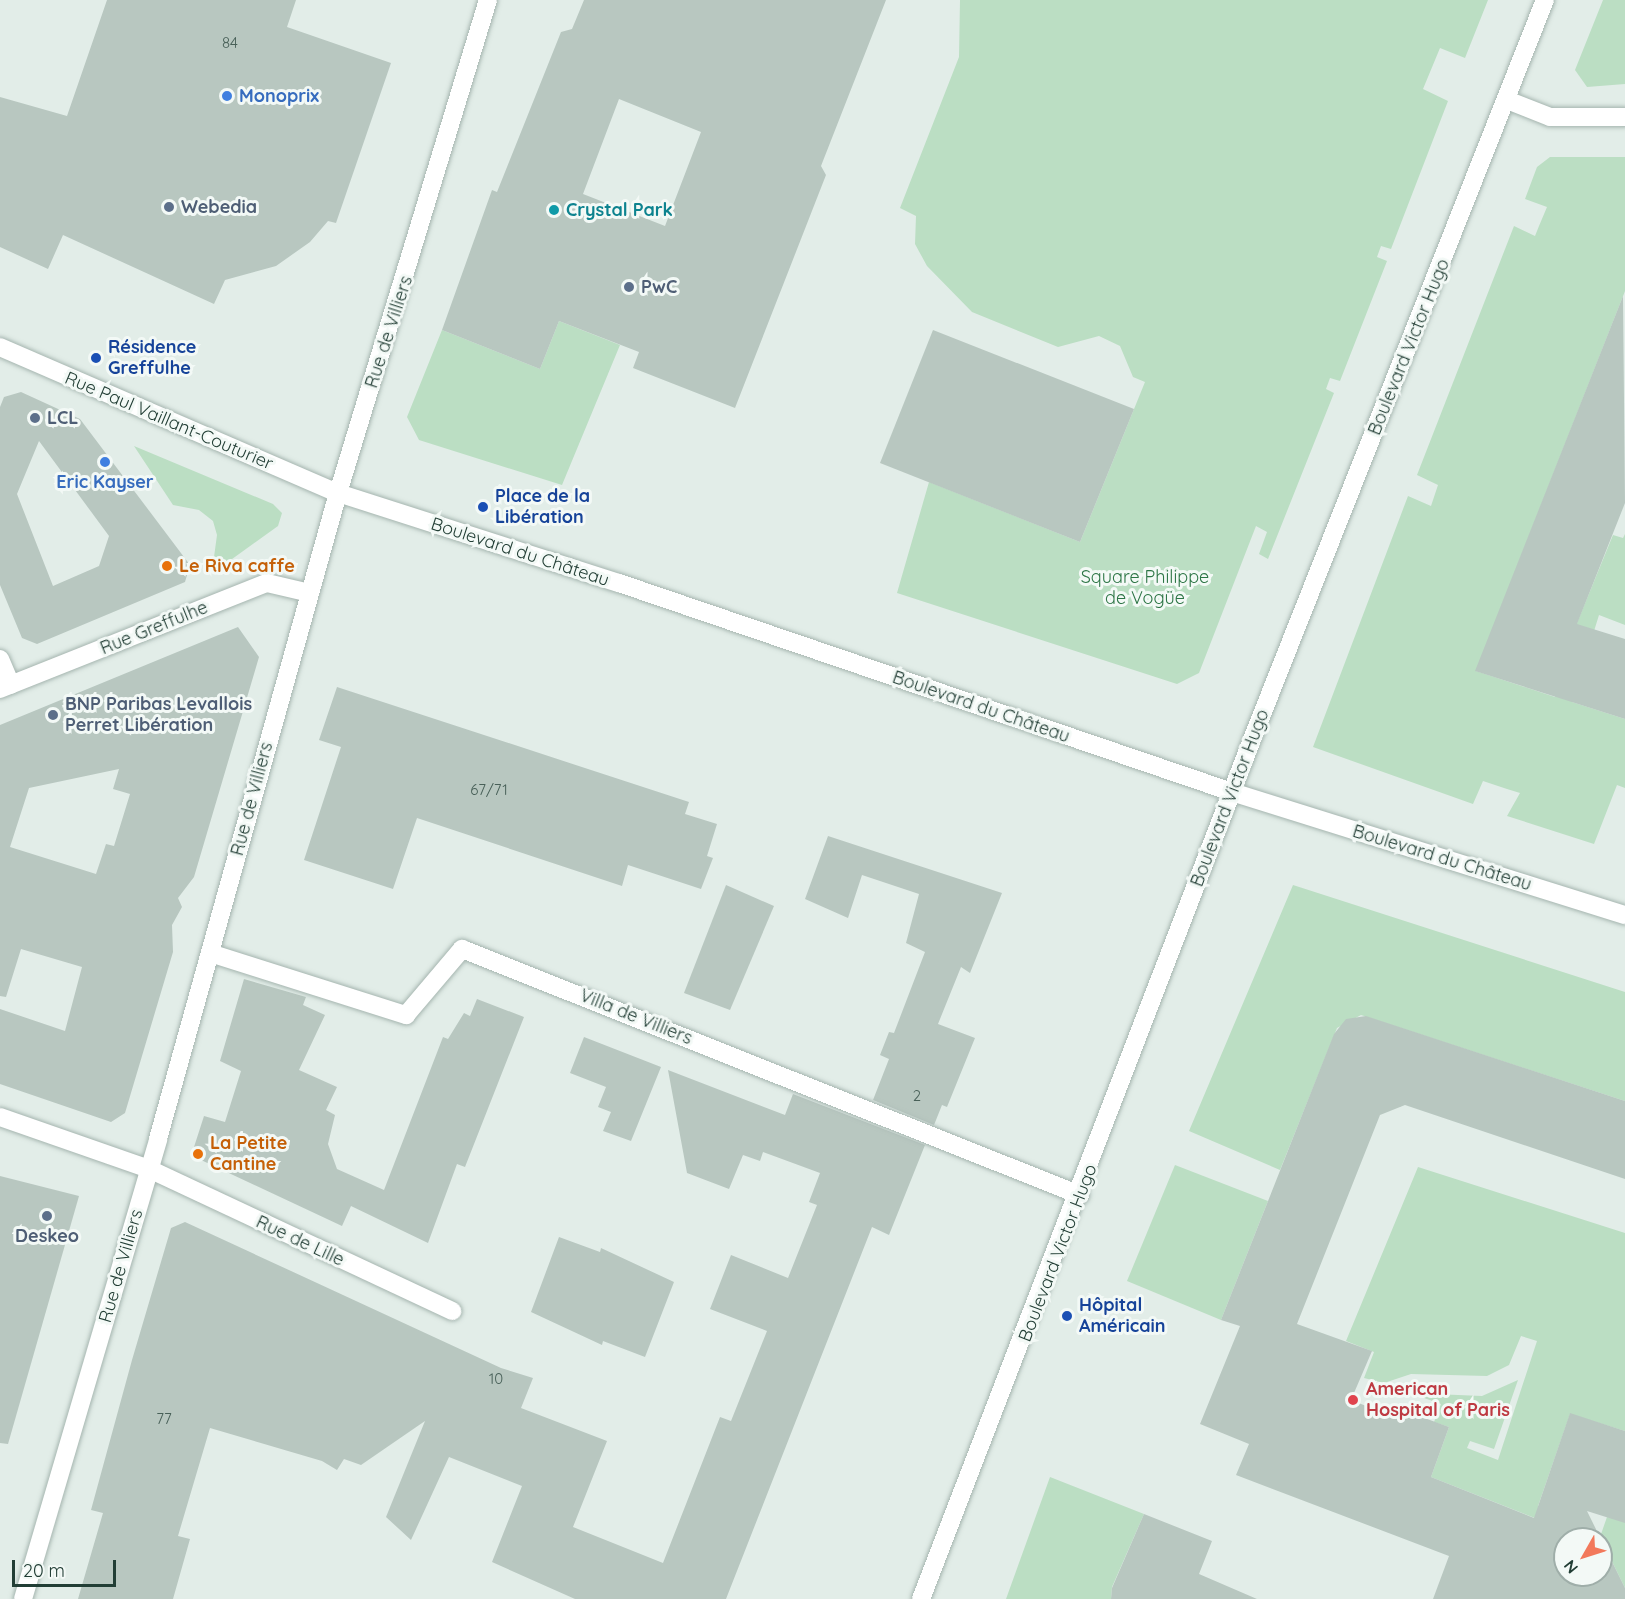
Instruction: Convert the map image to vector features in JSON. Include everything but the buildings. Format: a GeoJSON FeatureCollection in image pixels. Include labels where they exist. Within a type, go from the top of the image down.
{"type":"FeatureCollection","features":[{"type":"Feature","properties":{"kind":"street","name":"Rue de Villiers"},"geometry":{"type":"LineString","coordinates":[[23,1599],[149,1169],[338,493],[488,0]]}},
{"type":"Feature","properties":{"kind":"street","name":"Boulevard Victor Hugo"},"geometry":{"type":"LineString","coordinates":[[921,1599],[1080,1195],[1232,792],[1508,100],[1545,0]]}},
{"type":"Feature","properties":{"kind":"street"},"geometry":{"type":"LineString","coordinates":[[1508,100],[1550,117],[1625,117]]}},
{"type":"Feature","properties":{"kind":"street","name":"Rue Paul Vaillant-Couturier"},"geometry":{"type":"LineString","coordinates":[[0,347],[338,493]]}},
{"type":"Feature","properties":{"kind":"street","name":"Boulevard du Château"},"geometry":{"type":"LineString","coordinates":[[338,493],[1232,792],[1625,915]]}},
{"type":"Feature","properties":{"kind":"street","name":"Rue Greffulhe"},"geometry":{"type":"LineString","coordinates":[[5,687],[267,583],[310,593]]}},
{"type":"Feature","properties":{"kind":"street"},"geometry":{"type":"LineString","coordinates":[[0,659],[5,687]]}},
{"type":"Feature","properties":{"kind":"street","name":"Villa de Villiers"},"geometry":{"type":"LineString","coordinates":[[210,953],[405,1015],[462,949],[1080,1195]]}},
{"type":"Feature","properties":{"kind":"street","name":"Rue de Lille"},"geometry":{"type":"LineString","coordinates":[[0,1117],[149,1169],[452,1311]]}},
{"type":"Feature","properties":{"kind":"green space","name":"Square Philippe de Vogüe"},"geometry":{"type":"Polygon","coordinates":[[[960,0],[1488,0],[1465,58],[1440,48],[1423,89],[1448,101],[1391,249],[1381,246],[1377,257],[1387,261],[1340,381],[1330,378],[1326,389],[1334,393],[1268,559],[1259,554],[1267,532],[1256,526],[1199,673],[1177,684],[897,593],[929,482],[1080,542],[1145,382],[1133,377],[1120,346],[1099,336],[1058,347],[972,312],[927,266],[915,244],[916,216],[900,208],[959,57],[960,0]]]}},
{"type":"Feature","properties":{"kind":"green space"},"geometry":{"type":"Polygon","coordinates":[[[1603,0],[1625,0],[1625,84],[1587,87],[1575,70],[1603,0]]]}},
{"type":"Feature","properties":{"kind":"green space"},"geometry":{"type":"Polygon","coordinates":[[[1550,157],[1625,157],[1625,291],[1476,671],[1555,697],[1577,623],[1613,535],[1623,538],[1625,534],[1625,625],[1599,615],[1572,702],[1625,719],[1625,788],[1617,785],[1594,844],[1507,816],[1520,793],[1483,781],[1473,804],[1313,747],[1408,496],[1431,506],[1438,485],[1417,475],[1514,226],[1535,236],[1547,207],[1525,199],[1537,167],[1550,157]]]}},
{"type":"Feature","properties":{"kind":"green space"},"geometry":{"type":"Polygon","coordinates":[[[559,321],[620,345],[562,485],[419,440],[407,417],[442,330],[540,369],[559,321]]]}},
{"type":"Feature","properties":{"kind":"green space"},"geometry":{"type":"Polygon","coordinates":[[[134,446],[273,504],[282,513],[278,526],[221,567],[214,557],[217,535],[213,521],[199,510],[173,505],[134,446]]]}},
{"type":"Feature","properties":{"kind":"green space"},"geometry":{"type":"Polygon","coordinates":[[[1293,885],[1625,992],[1625,1101],[1361,1015],[1337,1028],[1280,1170],[1189,1131],[1293,885]]]}},
{"type":"Feature","properties":{"kind":"green space"},"geometry":{"type":"Polygon","coordinates":[[[1175,1165],[1268,1201],[1221,1320],[1127,1281],[1175,1165]]]}},
{"type":"Feature","properties":{"kind":"green space"},"geometry":{"type":"Polygon","coordinates":[[[1418,1167],[1625,1233],[1625,1431],[1570,1414],[1538,1506],[1545,1522],[1431,1477],[1449,1427],[1434,1422],[1441,1404],[1410,1393],[1482,1396],[1518,1380],[1494,1449],[1470,1441],[1467,1448],[1498,1460],[1537,1341],[1521,1336],[1509,1365],[1487,1376],[1411,1374],[1384,1383],[1364,1378],[1374,1352],[1346,1341],[1418,1167]]]}},
{"type":"Feature","properties":{"kind":"green space"},"geometry":{"type":"Polygon","coordinates":[[[1050,1477],[1144,1514],[1112,1587],[1111,1599],[1006,1599],[1050,1477]]]}},
{"type":"Feature","properties":{"kind":"green space"},"geometry":{"type":"Polygon","coordinates":[[[1607,1517],[1625,1520],[1625,1588],[1613,1564],[1613,1527],[1604,1527],[1607,1517]]]}},
{"type":"Feature","properties":{"kind":"place","name":"Monoprix"},"geometry":{"type":"Point","coordinates":[227,96]}},
{"type":"Feature","properties":{"kind":"place","name":"Webedia"},"geometry":{"type":"Point","coordinates":[169,207]}},
{"type":"Feature","properties":{"kind":"place","name":"Crystal Park"},"geometry":{"type":"Point","coordinates":[554,210]}},
{"type":"Feature","properties":{"kind":"place","name":"PwC"},"geometry":{"type":"Point","coordinates":[629,287]}},
{"type":"Feature","properties":{"kind":"place","name":"Résidence Greffulhe"},"geometry":{"type":"Point","coordinates":[96,358]}},
{"type":"Feature","properties":{"kind":"place","name":"LCL"},"geometry":{"type":"Point","coordinates":[35,418]}},
{"type":"Feature","properties":{"kind":"place","name":"Eric Kayser"},"geometry":{"type":"Point","coordinates":[105,462]}},
{"type":"Feature","properties":{"kind":"place","name":"Place de la Libération"},"geometry":{"type":"Point","coordinates":[483,507]}},
{"type":"Feature","properties":{"kind":"place","name":"Le Riva caffe"},"geometry":{"type":"Point","coordinates":[167,566]}},
{"type":"Feature","properties":{"kind":"place","name":"BNP Paribas Levallois Perret Libération"},"geometry":{"type":"Point","coordinates":[53,715]}},
{"type":"Feature","properties":{"kind":"place","name":"La Petite Cantine"},"geometry":{"type":"Point","coordinates":[198,1154]}},
{"type":"Feature","properties":{"kind":"place","name":"Deskeo"},"geometry":{"type":"Point","coordinates":[47,1216]}},
{"type":"Feature","properties":{"kind":"place","name":"Hôpital Américain"},"geometry":{"type":"Point","coordinates":[1067,1316]}},
{"type":"Feature","properties":{"kind":"place","name":"American Hospital of Paris"},"geometry":{"type":"Point","coordinates":[1353,1400]}}]}
